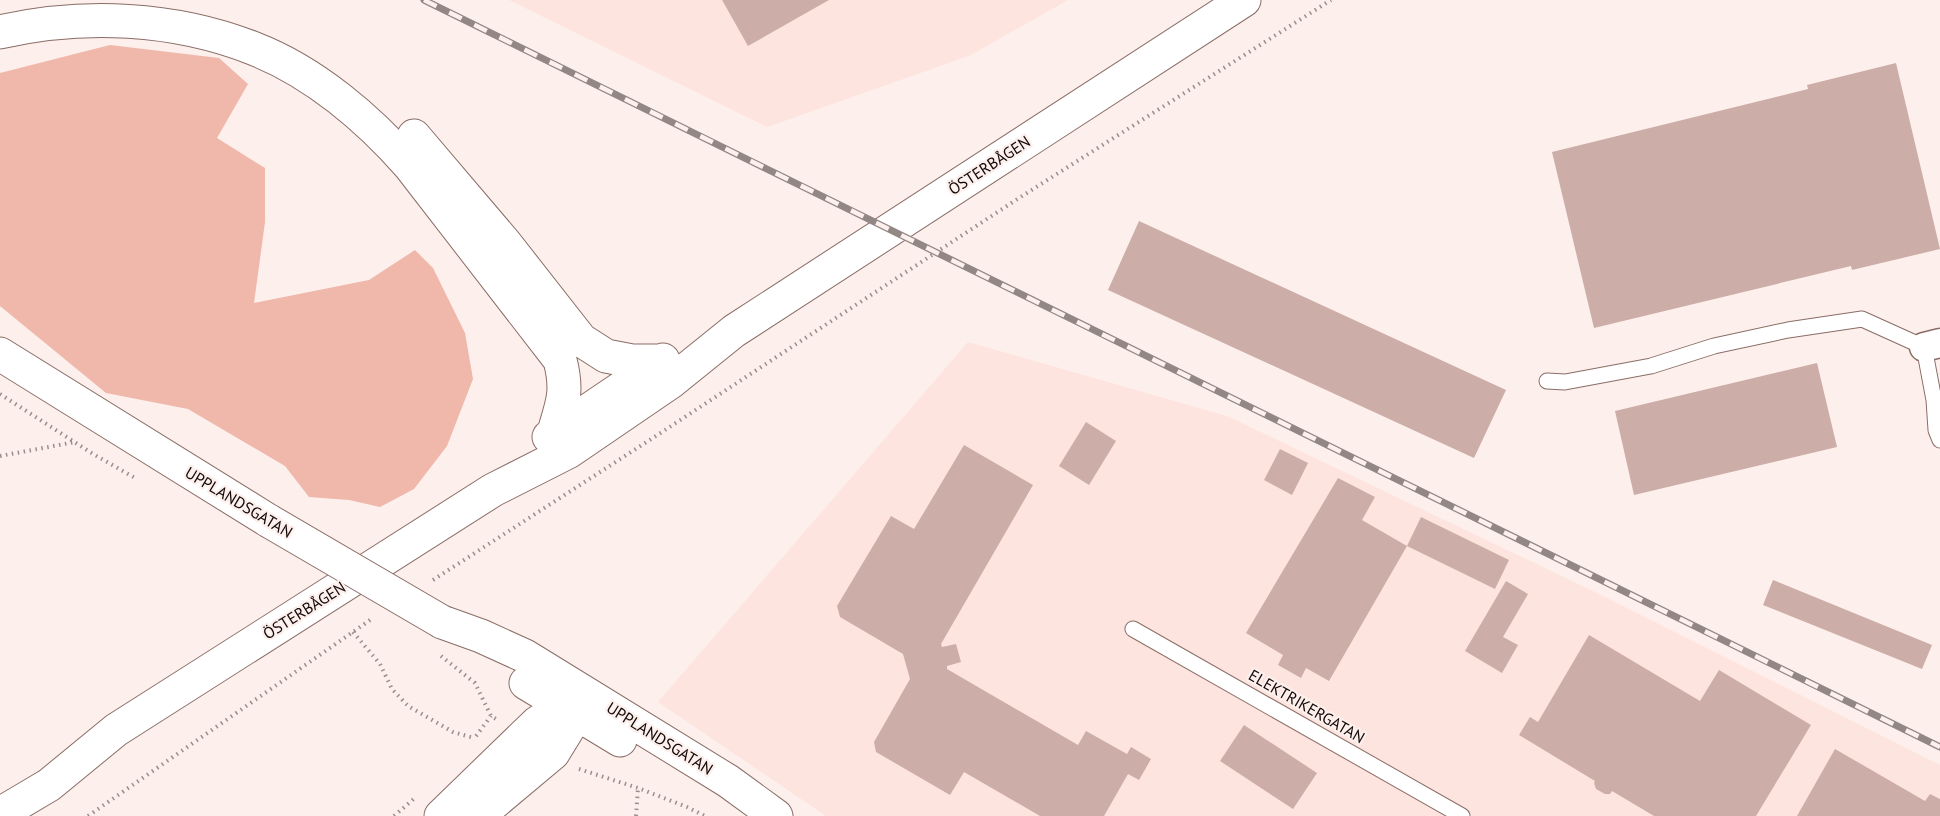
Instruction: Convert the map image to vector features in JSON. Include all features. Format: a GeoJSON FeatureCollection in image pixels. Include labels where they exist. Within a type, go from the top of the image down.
{"type":"FeatureCollection","features":[{"type":"Feature","properties":{"kind":"main road"},"geometry":{"type":"LineString","coordinates":[[0,9],[64,0]]}},
{"type":"Feature","properties":{"kind":"main road"},"geometry":{"type":"LineString","coordinates":[[123,0],[163,4],[214,14],[264,31],[322,60],[359,85],[400,120],[505,243],[581,340],[606,356],[632,361],[659,361]]}},
{"type":"Feature","properties":{"kind":"main road","name":"ÖSTERBÅGEN"},"geometry":{"type":"LineString","coordinates":[[0,788],[38,766],[116,730],[493,490],[568,452],[672,381],[734,331],[1244,0]]}},
{"type":"Feature","properties":{"kind":"main road"},"geometry":{"type":"LineString","coordinates":[[0,32],[71,20],[160,24],[207,34],[256,49],[300,73],[343,101],[384,136],[410,166],[560,360],[565,381],[563,403],[554,432]]}},
{"type":"Feature","properties":{"kind":"main road","name":"ÖSTERBÅGEN"},"geometry":{"type":"LineString","coordinates":[[493,490],[554,432],[659,361],[734,331]]}},
{"type":"Feature","properties":{"kind":"main road","name":"UPPLANDSGATAN"},"geometry":{"type":"LineString","coordinates":[[0,345],[38,379]]}},
{"type":"Feature","properties":{"kind":"main road","name":"UPPLANDSGATAN"},"geometry":{"type":"LineString","coordinates":[[0,354],[269,521],[442,622],[473,649],[728,781],[776,816]]}},
{"type":"Feature","properties":{"kind":"main road"},"geometry":{"type":"LineString","coordinates":[[441,816],[537,723],[548,716],[581,704]]}},
{"type":"Feature","properties":{"kind":"main road"},"geometry":{"type":"LineString","coordinates":[[478,816],[552,753],[581,704]]}},
{"type":"Feature","properties":{"kind":"main road","name":"UPPLANDSGATAN"},"geometry":{"type":"LineString","coordinates":[[581,704],[719,797],[766,816]]}},
{"type":"Feature","properties":{"kind":"main road","name":"ÖSTERBÅGEN"},"geometry":{"type":"LineString","coordinates":[[0,814],[47,801],[116,730]]}},
{"type":"Feature","properties":{"kind":"lane"},"geometry":{"type":"LineString","coordinates":[[1547,381],[1565,382],[1651,366],[1714,346],[1788,330],[1862,319],[1932,345],[1936,430],[1940,440]]}},
{"type":"Feature","properties":{"kind":"lane","name":"ELEKTRIKERGATAN"},"geometry":{"type":"LineString","coordinates":[[1133,629],[1462,816]]}},
{"type":"Feature","properties":{"kind":"path"},"geometry":{"type":"LineString","coordinates":[[433,580],[1019,198],[1331,0]]}},
{"type":"Feature","properties":{"kind":"path"},"geometry":{"type":"LineString","coordinates":[[0,456],[75,442]]}},
{"type":"Feature","properties":{"kind":"path"},"geometry":{"type":"LineString","coordinates":[[88,816],[383,612]]}},
{"type":"Feature","properties":{"kind":"path"},"geometry":{"type":"LineString","coordinates":[[353,632],[380,664],[392,689],[408,706],[453,732],[474,738]]}},
{"type":"Feature","properties":{"kind":"path"},"geometry":{"type":"LineString","coordinates":[[636,816],[638,788]]}},
{"type":"Feature","properties":{"kind":"shaded area"},"geometry":{"type":"Polygon","coordinates":[[[509,0],[1068,0],[971,55],[767,127],[509,0]]]}},
{"type":"Feature","properties":{"kind":"shaded area"},"geometry":{"type":"Polygon","coordinates":[[[110,45],[219,58],[248,84],[217,138],[265,168],[265,222],[254,303],[369,280],[415,250],[433,268],[465,333],[473,379],[447,446],[414,489],[380,507],[349,500],[309,497],[285,466],[188,409],[106,393],[0,306],[0,73],[110,45]]]}},
{"type":"Feature","properties":{"kind":"shaded area"},"geometry":{"type":"Polygon","coordinates":[[[968,342],[1227,416],[1597,593],[1940,765],[1940,816],[826,816],[658,702],[968,342]]]}},
{"type":"Feature","properties":{"kind":"building"},"geometry":{"type":"Polygon","coordinates":[[[722,0],[829,0],[748,46],[722,0]]]}},
{"type":"Feature","properties":{"kind":"building"},"geometry":{"type":"Polygon","coordinates":[[[1896,63],[1940,249],[1852,270],[1851,266],[1594,328],[1552,152],[1808,89],[1807,85],[1896,63]]]}},
{"type":"Feature","properties":{"kind":"building"},"geometry":{"type":"Polygon","coordinates":[[[1139,221],[1506,390],[1474,458],[1108,290],[1139,221]]]}},
{"type":"Feature","properties":{"kind":"building"},"geometry":{"type":"Polygon","coordinates":[[[1817,363],[1837,447],[1634,495],[1615,411],[1817,363]]]}},
{"type":"Feature","properties":{"kind":"building"},"geometry":{"type":"Polygon","coordinates":[[[1086,422],[1116,441],[1089,485],[1059,466],[1086,422]]]}},
{"type":"Feature","properties":{"kind":"building"},"geometry":{"type":"Polygon","coordinates":[[[964,445],[1033,485],[941,644],[942,647],[956,644],[961,662],[947,666],[947,669],[1078,745],[1086,731],[1127,754],[1131,747],[1151,759],[1139,780],[1128,774],[1104,816],[1040,816],[964,772],[950,795],[876,752],[874,742],[910,679],[903,654],[840,617],[837,606],[891,516],[914,529],[964,445]]]}},
{"type":"Feature","properties":{"kind":"building"},"geometry":{"type":"Polygon","coordinates":[[[1280,449],[1308,463],[1292,495],[1264,480],[1280,449]]]}},
{"type":"Feature","properties":{"kind":"building"},"geometry":{"type":"Polygon","coordinates":[[[1338,478],[1375,497],[1362,520],[1407,546],[1329,681],[1306,668],[1301,678],[1278,665],[1283,655],[1246,633],[1338,478]]]}},
{"type":"Feature","properties":{"kind":"building"},"geometry":{"type":"Polygon","coordinates":[[[1421,517],[1509,560],[1495,589],[1407,546],[1421,517]]]}},
{"type":"Feature","properties":{"kind":"building"},"geometry":{"type":"Polygon","coordinates":[[[1773,580],[1932,645],[1922,669],[1763,605],[1773,580]]]}},
{"type":"Feature","properties":{"kind":"building"},"geometry":{"type":"Polygon","coordinates":[[[1506,581],[1528,594],[1503,637],[1518,645],[1502,673],[1465,651],[1506,581]]]}},
{"type":"Feature","properties":{"kind":"building"},"geometry":{"type":"Polygon","coordinates":[[[1589,635],[1700,701],[1719,670],[1811,725],[1756,816],[1654,816],[1612,791],[1610,794],[1605,794],[1596,789],[1595,781],[1519,735],[1530,717],[1538,722],[1589,635]]]}},
{"type":"Feature","properties":{"kind":"building"},"geometry":{"type":"Polygon","coordinates":[[[1244,725],[1317,773],[1293,809],[1220,761],[1244,725]]]}},
{"type":"Feature","properties":{"kind":"building"},"geometry":{"type":"Polygon","coordinates":[[[1835,749],[1925,801],[1930,794],[1940,799],[1940,816],[1797,816],[1835,749]]]}},
{"type":"Feature","properties":{"kind":"railway"},"geometry":{"type":"LineString","coordinates":[[424,0],[1940,747]]}}]}
